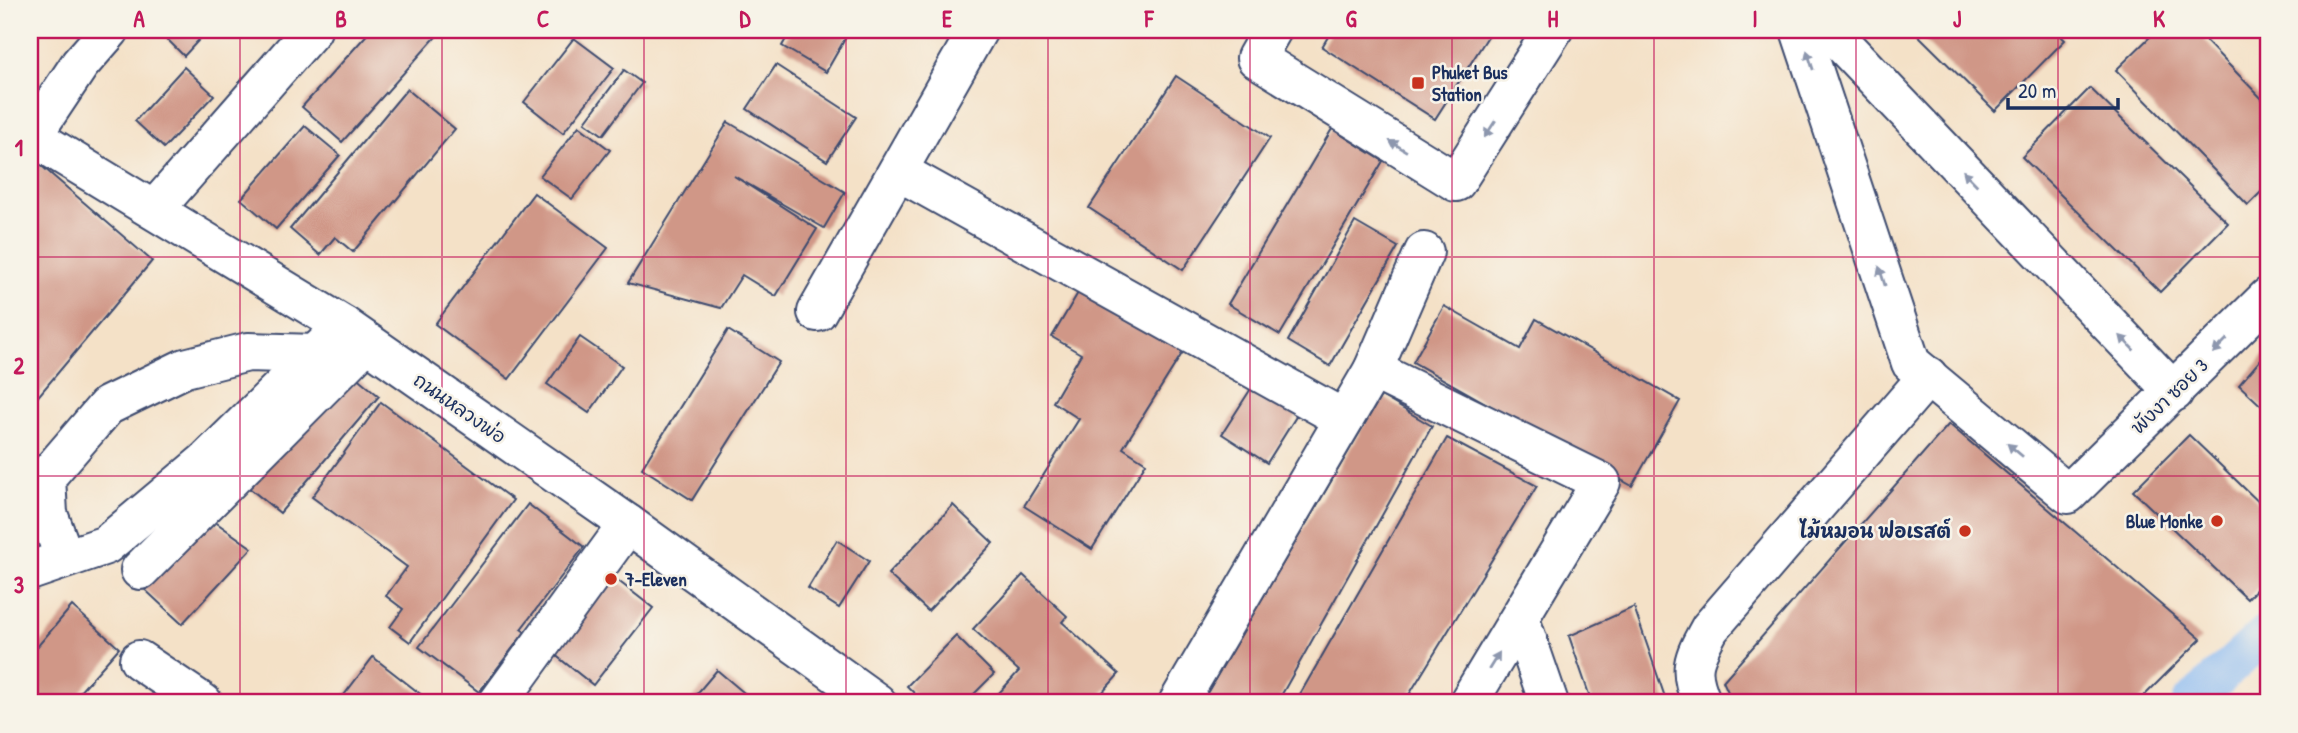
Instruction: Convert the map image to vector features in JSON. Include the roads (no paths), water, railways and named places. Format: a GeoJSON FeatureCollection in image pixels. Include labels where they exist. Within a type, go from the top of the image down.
{"type":"FeatureCollection","features":[{"type":"Feature","properties":{"kind":"street"},"geometry":{"type":"LineString","coordinates":[[31,137],[80,64],[110,30]]}},
{"type":"Feature","properties":{"kind":"street"},"geometry":{"type":"LineString","coordinates":[[154,210],[312,30]]}},
{"type":"Feature","properties":{"kind":"street"},"geometry":{"type":"LineString","coordinates":[[817,312],[978,30]]}},
{"type":"Feature","properties":{"kind":"street"},"geometry":{"type":"LineString","coordinates":[[1272,30],[1256,58],[1456,182],[1553,30]]}},
{"type":"Feature","properties":{"kind":"street"},"geometry":{"type":"LineString","coordinates":[[1702,703],[1695,688],[1693,658],[1710,628],[1928,376],[1910,363],[1800,30]]}},
{"type":"Feature","properties":{"kind":"street"},"geometry":{"type":"LineString","coordinates":[[1829,30],[2174,392]]}},
{"type":"Feature","properties":{"kind":"street","name":"ถนนหลวงพ่อ"},"geometry":{"type":"LineString","coordinates":[[31,137],[355,334],[628,524],[877,703]]}},
{"type":"Feature","properties":{"kind":"street"},"geometry":{"type":"LineString","coordinates":[[898,171],[1344,419]]}},
{"type":"Feature","properties":{"kind":"street"},"geometry":{"type":"LineString","coordinates":[[1178,703],[1373,370],[1424,252]]}},
{"type":"Feature","properties":{"kind":"street","name":"พังงา ซอย 3"},"geometry":{"type":"LineString","coordinates":[[1928,376],[2068,494],[2268,298]]}},
{"type":"Feature","properties":{"kind":"street"},"geometry":{"type":"LineString","coordinates":[[30,571],[64,556],[106,545],[205,462],[316,354],[355,334]]}},
{"type":"Feature","properties":{"kind":"street"},"geometry":{"type":"LineString","coordinates":[[140,570],[355,334]]}},
{"type":"Feature","properties":{"kind":"street"},"geometry":{"type":"LineString","coordinates":[[64,556],[48,514],[46,477],[107,405],[185,368],[248,352],[316,354]]}},
{"type":"Feature","properties":{"kind":"street"},"geometry":{"type":"LineString","coordinates":[[1373,370],[1601,482],[1468,703]]}},
{"type":"Feature","properties":{"kind":"street"},"geometry":{"type":"LineString","coordinates":[[498,703],[628,524]]}},
{"type":"Feature","properties":{"kind":"street"},"geometry":{"type":"LineString","coordinates":[[1520,620],[1549,703]]}},
{"type":"Feature","properties":{"kind":"street"},"geometry":{"type":"LineString","coordinates":[[139,660],[204,703]]}},
{"type":"Feature","properties":{"kind":"waterway"},"geometry":{"type":"LineString","coordinates":[[2191,703],[2268,632]]}},
{"type":"Feature","properties":{"kind":"place","name":"Phuket Bus Station"},"geometry":{"type":"Point","coordinates":[1418,83]}},
{"type":"Feature","properties":{"kind":"place","name":"Blue Monke"},"geometry":{"type":"Point","coordinates":[2217,521]}},
{"type":"Feature","properties":{"kind":"place","name":"ไม้หมอน ฟอเรสต์"},"geometry":{"type":"Point","coordinates":[1965,531]}},
{"type":"Feature","properties":{"kind":"place","name":"7-Eleven"},"geometry":{"type":"Point","coordinates":[611,579]}}]}
